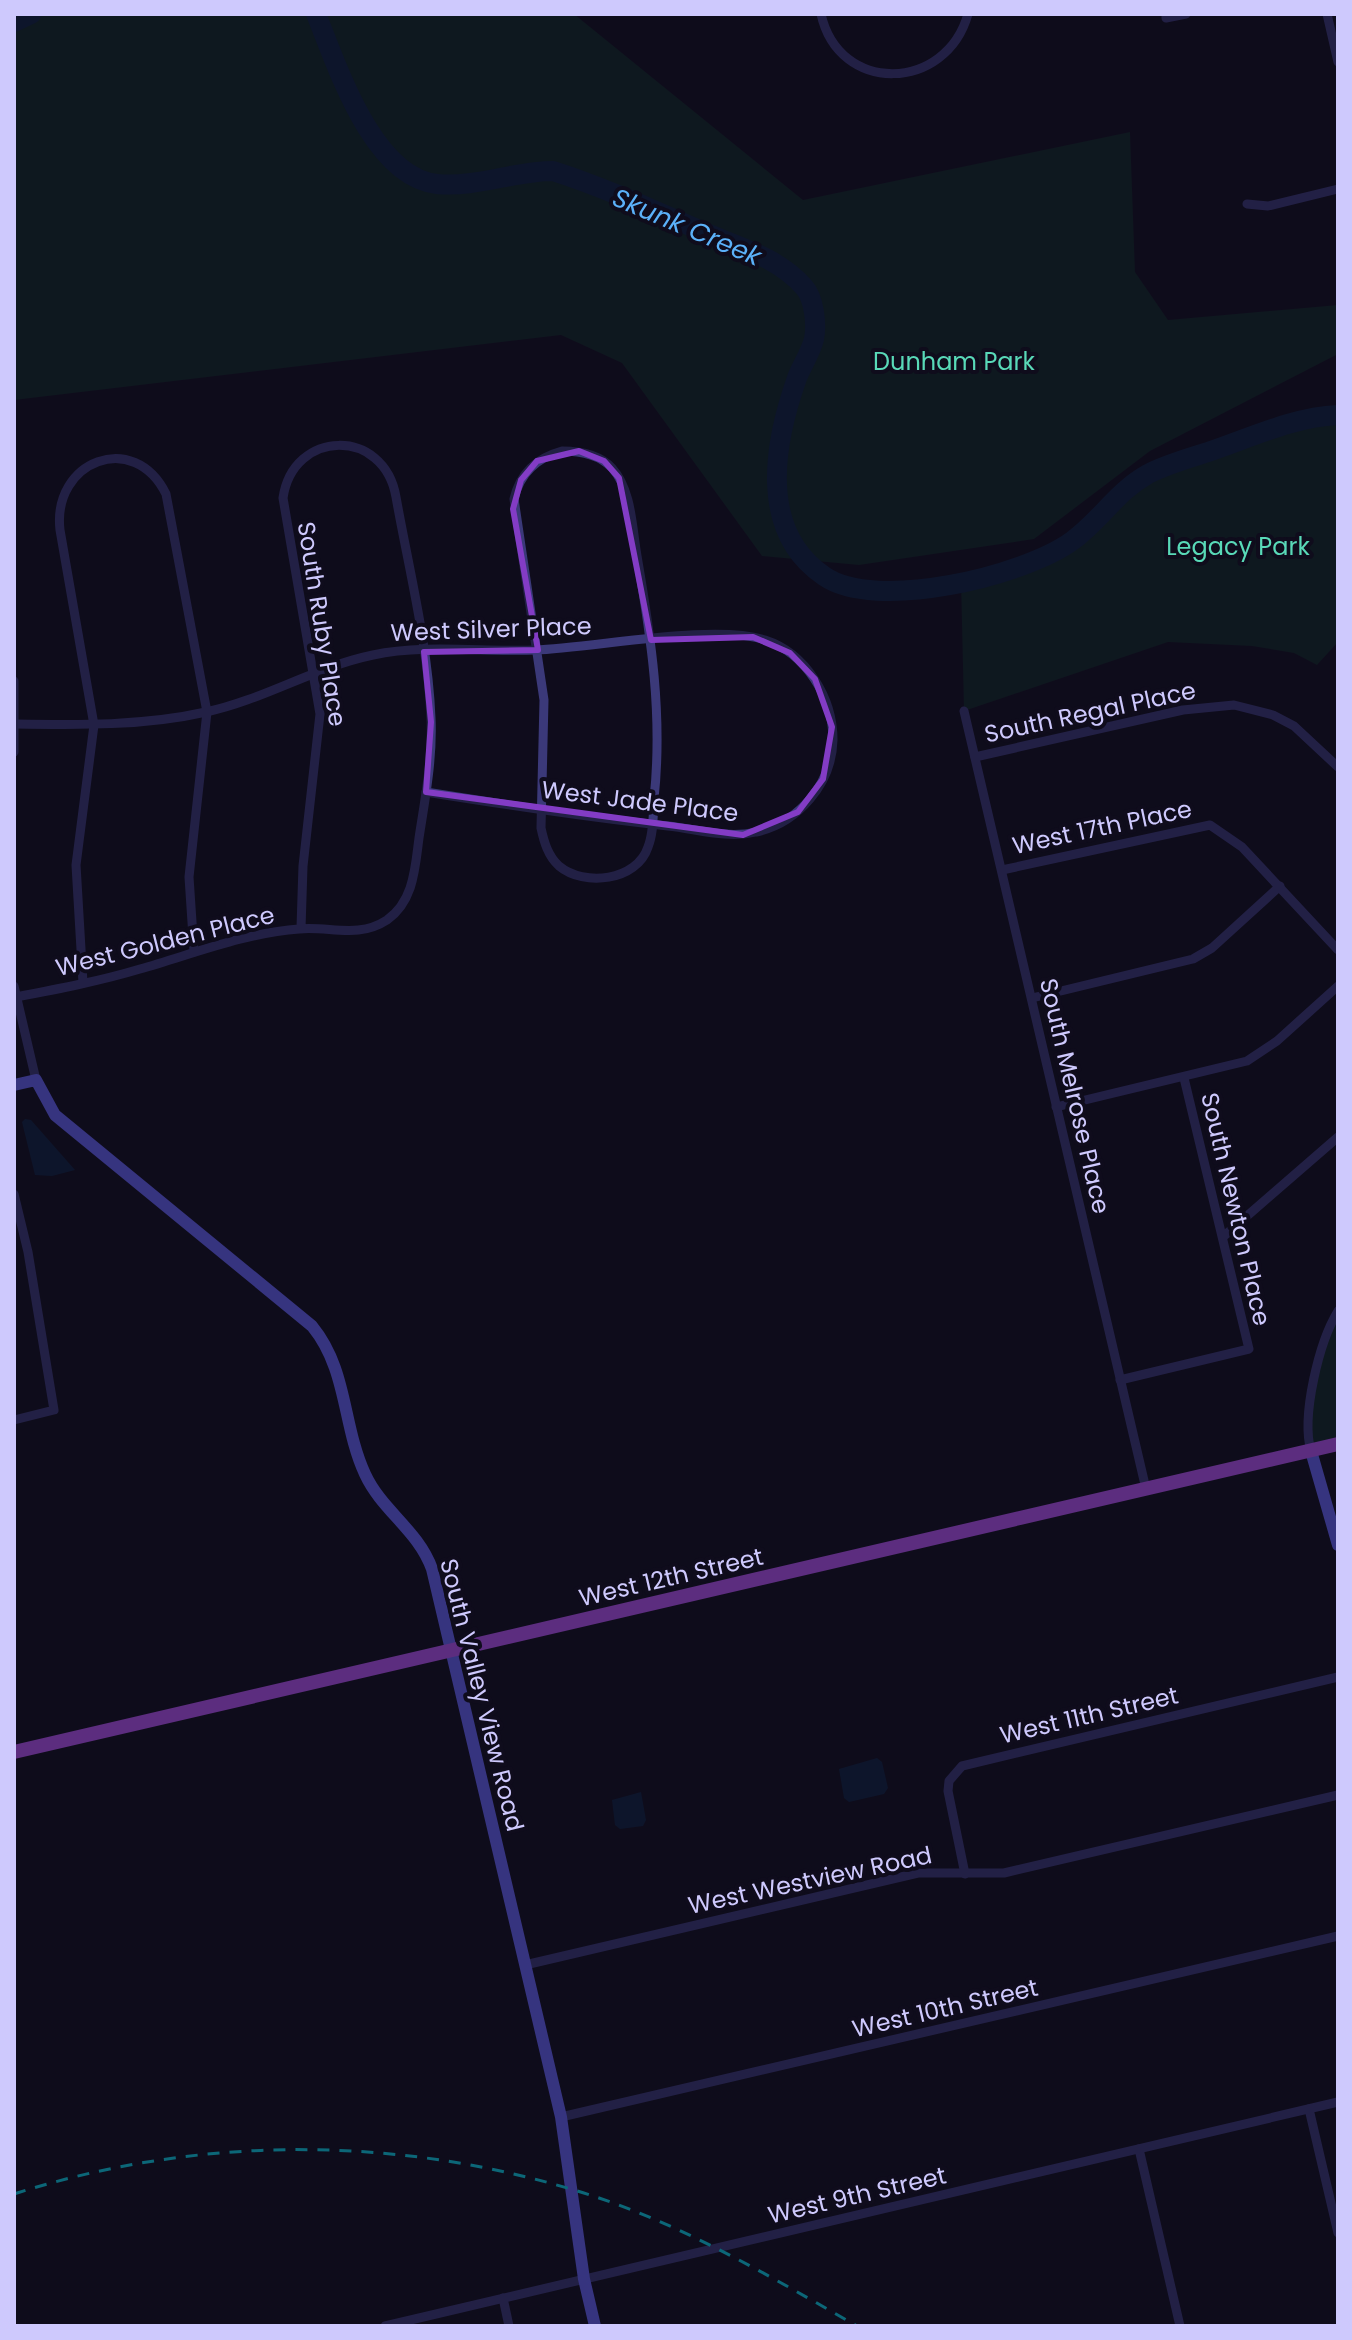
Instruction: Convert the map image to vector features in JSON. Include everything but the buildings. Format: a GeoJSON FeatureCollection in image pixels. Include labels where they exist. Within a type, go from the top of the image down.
{"type":"FeatureCollection","features":[{"type":"Feature","properties":{"kind":"main road","name":"West 12th Street"},"geometry":{"type":"LineString","coordinates":[[14,1752],[1338,1444]]}},
{"type":"Feature","properties":{"kind":"street"},"geometry":{"type":"LineString","coordinates":[[821,14],[832,41],[849,58],[874,72],[889,75],[927,67],[940,59],[961,35],[968,14]]}},
{"type":"Feature","properties":{"kind":"street"},"geometry":{"type":"LineString","coordinates":[[1166,14],[1166,18],[1186,14]]}},
{"type":"Feature","properties":{"kind":"street"},"geometry":{"type":"LineString","coordinates":[[1327,14],[1338,62]]}},
{"type":"Feature","properties":{"kind":"street"},"geometry":{"type":"LineString","coordinates":[[1247,204],[1268,206],[1338,189]]}},
{"type":"Feature","properties":{"kind":"street","name":"South Ruby Place"},"geometry":{"type":"LineString","coordinates":[[301,928],[303,866],[320,736],[314,675],[283,498],[287,480],[299,462],[316,450],[331,445],[364,450],[381,462],[393,483],[424,652]]}},
{"type":"Feature","properties":{"kind":"street"},"geometry":{"type":"LineString","coordinates":[[562,451],[579,451],[604,461],[624,487],[651,640],[659,737],[649,846],[639,862],[616,875],[589,879],[571,873],[554,859],[545,846],[539,810],[545,731],[538,650],[515,522],[514,499],[525,472],[537,461],[562,451]]}},
{"type":"Feature","properties":{"kind":"street"},"geometry":{"type":"LineString","coordinates":[[83,983],[76,865],[94,725],[60,530],[59,506],[64,489],[75,475],[107,459],[120,459],[142,466],[159,480],[166,494],[207,712],[189,877],[194,952]]}},
{"type":"Feature","properties":{"kind":"street","name":"West Silver Place"},"geometry":{"type":"LineString","coordinates":[[16,724],[94,725],[207,712],[370,656],[538,650],[734,635],[778,646],[798,660],[815,679],[832,727]]}},
{"type":"Feature","properties":{"kind":"street"},"geometry":{"type":"LineString","coordinates":[[424,652],[431,722],[426,792]]}},
{"type":"Feature","properties":{"kind":"street"},"geometry":{"type":"LineString","coordinates":[[14,681],[14,752]]}},
{"type":"Feature","properties":{"kind":"street","name":"South Regal Place"},"geometry":{"type":"LineString","coordinates":[[975,757],[1183,710],[1234,705],[1273,715],[1294,726],[1338,767]]}},
{"type":"Feature","properties":{"kind":"street","name":"South Melrose Place"},"geometry":{"type":"LineString","coordinates":[[964,711],[1146,1489]]}},
{"type":"Feature","properties":{"kind":"street","name":"West Jade Place"},"geometry":{"type":"LineString","coordinates":[[426,792],[539,810],[743,835],[784,821],[798,812],[819,787],[830,759],[832,727]]}},
{"type":"Feature","properties":{"kind":"street","name":"West Golden Place"},"geometry":{"type":"LineString","coordinates":[[16,997],[83,983],[244,938],[301,928],[351,932],[371,929],[395,913],[407,897],[426,792]]}},
{"type":"Feature","properties":{"kind":"street","name":"West 17th Place"},"geometry":{"type":"LineString","coordinates":[[1002,870],[1210,825],[1242,847],[1280,886]]}},
{"type":"Feature","properties":{"kind":"street"},"geometry":{"type":"LineString","coordinates":[[1032,998],[1193,959],[1212,948],[1280,886],[1338,950]]}},
{"type":"Feature","properties":{"kind":"street"},"geometry":{"type":"LineString","coordinates":[[14,986],[36,1080],[14,1085]]}},
{"type":"Feature","properties":{"kind":"street"},"geometry":{"type":"LineString","coordinates":[[1056,1107],[1234,1067],[1257,1056],[1338,986]]}},
{"type":"Feature","properties":{"kind":"street","name":"South Newton Place"},"geometry":{"type":"LineString","coordinates":[[1120,1380],[1249,1349],[1184,1078]]}},
{"type":"Feature","properties":{"kind":"street","name":"South Valley View Road"},"geometry":{"type":"LineString","coordinates":[[36,1080],[55,1115],[312,1326],[326,1343],[341,1381],[354,1446],[366,1476],[423,1545],[432,1569],[561,2117],[584,2279],[595,2326]]}},
{"type":"Feature","properties":{"kind":"street"},"geometry":{"type":"LineString","coordinates":[[1224,1236],[1338,1137]]}},
{"type":"Feature","properties":{"kind":"street"},"geometry":{"type":"LineString","coordinates":[[14,1194],[28,1252],[54,1410],[14,1420]]}},
{"type":"Feature","properties":{"kind":"street"},"geometry":{"type":"LineString","coordinates":[[14,1255],[28,1252]]}},
{"type":"Feature","properties":{"kind":"street"},"geometry":{"type":"LineString","coordinates":[[1338,1311],[1328,1330],[1307,1414],[1311,1451],[1338,1545]]}},
{"type":"Feature","properties":{"kind":"street","name":"West 11th Street"},"geometry":{"type":"LineString","coordinates":[[965,1874],[948,1791],[949,1781],[962,1766],[1338,1677]]}},
{"type":"Feature","properties":{"kind":"street","name":"West Westview Road"},"geometry":{"type":"LineString","coordinates":[[525,1965],[918,1873],[1004,1873],[1338,1795]]}},
{"type":"Feature","properties":{"kind":"street","name":"West 10th Street"},"geometry":{"type":"LineString","coordinates":[[561,2117],[1338,1936]]}},
{"type":"Feature","properties":{"kind":"street","name":"West 9th Street"},"geometry":{"type":"LineString","coordinates":[[385,2326],[1338,2102]]}},
{"type":"Feature","properties":{"kind":"street"},"geometry":{"type":"LineString","coordinates":[[1309,2109],[1338,2233]]}},
{"type":"Feature","properties":{"kind":"street"},"geometry":{"type":"LineString","coordinates":[[1139,2149],[1181,2326]]}},
{"type":"Feature","properties":{"kind":"street"},"geometry":{"type":"LineString","coordinates":[[503,2298],[509,2326]]}},
{"type":"Feature","properties":{"kind":"highlighted area"},"geometry":{"type":"Polygon","coordinates":[[[579,451],[604,461],[619,478],[651,640],[753,637],[790,653],[815,679],[832,727],[823,779],[798,812],[743,835],[426,792],[431,722],[424,652],[538,650],[513,509],[521,480],[537,461],[579,451]]]}},
{"type":"Feature","properties":{"kind":"green space","name":"Dunham Park"},"geometry":{"type":"Polygon","coordinates":[[[14,14],[574,14],[803,200],[1130,132],[1135,272],[1168,320],[1338,305],[1338,354],[1150,451],[1034,539],[859,565],[762,556],[622,363],[561,335],[14,400],[14,14]]]}},
{"type":"Feature","properties":{"kind":"green space","name":"Legacy Park"},"geometry":{"type":"Polygon","coordinates":[[[1338,415],[1338,642],[1317,665],[1294,653],[1252,646],[1168,642],[964,711],[961,581],[1020,566],[1062,548],[1121,491],[1162,468],[1259,433],[1338,415]]]}},
{"type":"Feature","properties":{"kind":"green space"},"geometry":{"type":"Polygon","coordinates":[[[1338,1314],[1338,1444],[1311,1451],[1310,1416],[1314,1380],[1338,1314]]]}},
{"type":"Feature","properties":{"kind":"water"},"geometry":{"type":"Polygon","coordinates":[[[31,1120],[75,1170],[52,1176],[35,1175],[22,1122],[31,1120]]]}},
{"type":"Feature","properties":{"kind":"water"},"geometry":{"type":"Polygon","coordinates":[[[877,1758],[882,1762],[888,1788],[884,1794],[849,1802],[844,1798],[839,1769],[877,1758]]]}},
{"type":"Feature","properties":{"kind":"water"},"geometry":{"type":"Polygon","coordinates":[[[641,1792],[646,1820],[643,1826],[620,1829],[615,1825],[612,1800],[641,1792]]]}},
{"type":"Feature","properties":{"kind":"waterway","name":"Skunk Creek"},"geometry":{"type":"LineString","coordinates":[[14,22],[31,14]]}},
{"type":"Feature","properties":{"kind":"waterway","name":"Skunk Creek"},"geometry":{"type":"LineString","coordinates":[[316,14],[360,116],[394,162],[414,177],[451,185],[553,171],[609,191],[755,253],[781,267],[804,287],[812,304],[815,333],[797,378],[782,430],[777,484],[780,511],[789,535],[803,557],[824,576],[847,586],[878,591],[912,590],[986,577],[1020,566],[1072,541],[1127,489],[1155,470],[1289,424],[1338,415]]}},
{"type":"Feature","properties":{"kind":"railway"},"geometry":{"type":"LineString","coordinates":[[14,2194],[83,2175],[152,2161],[223,2153],[294,2150],[365,2152],[435,2159],[505,2172],[611,2202],[719,2250],[857,2326]]}}]}
